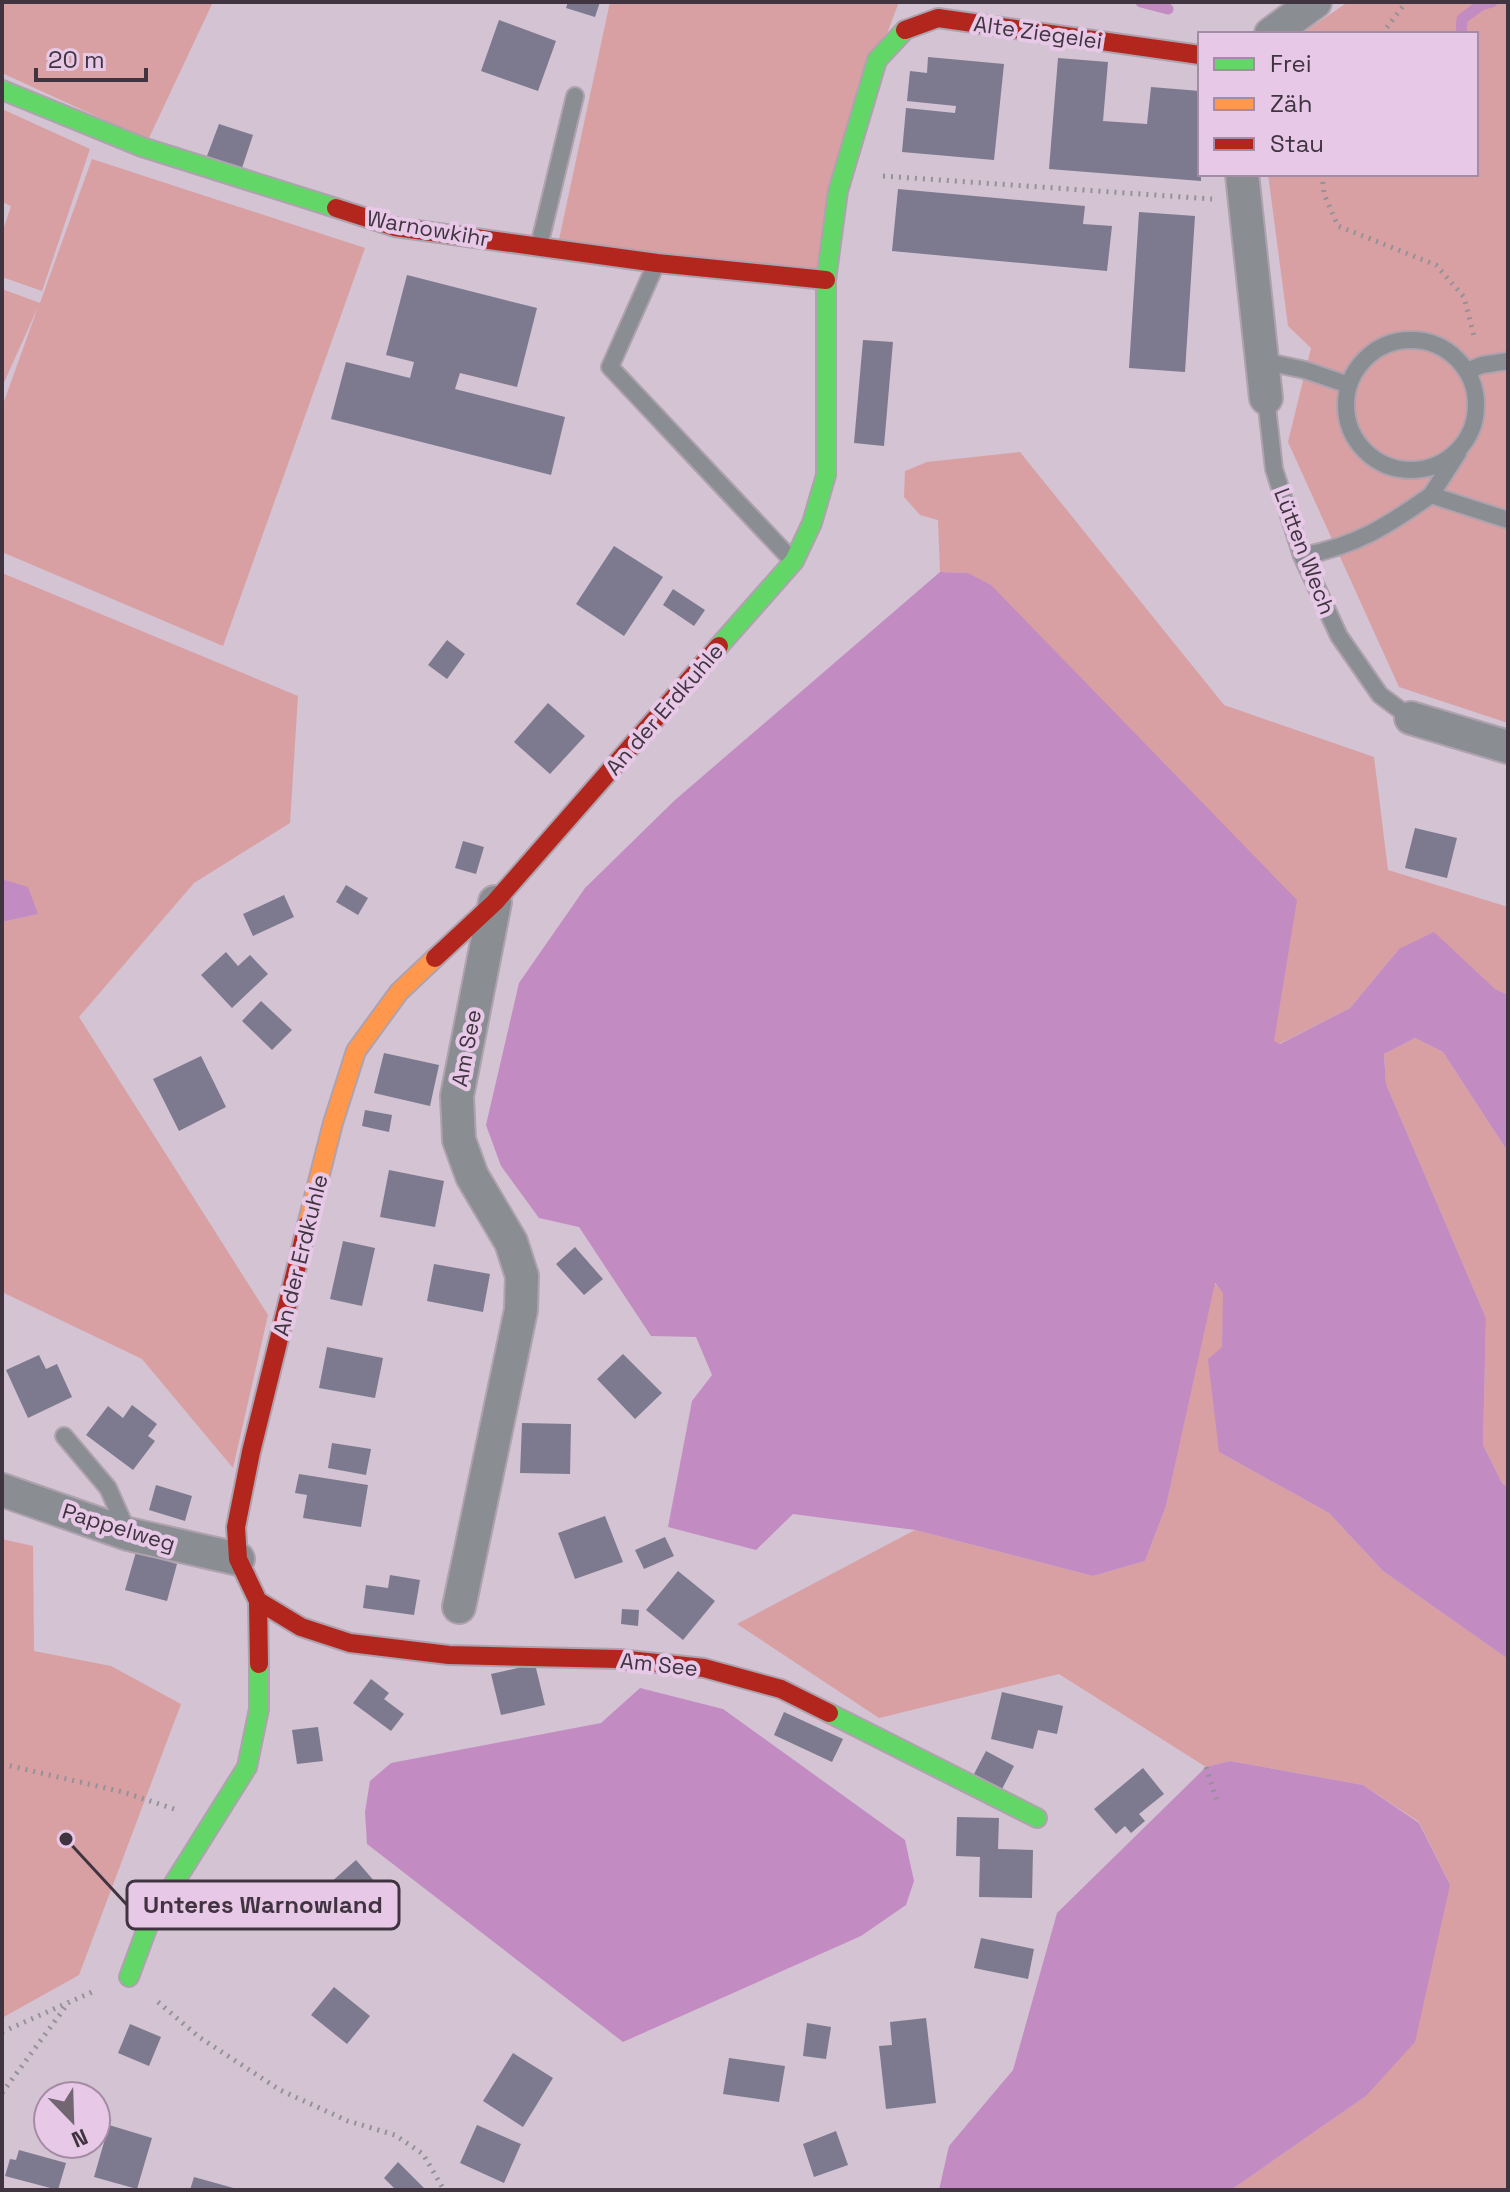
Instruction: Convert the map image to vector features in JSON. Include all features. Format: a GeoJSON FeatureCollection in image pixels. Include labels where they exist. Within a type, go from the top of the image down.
{"type":"FeatureCollection","features":[{"type":"Feature","properties":{"kind":"street"},"geometry":{"type":"LineString","coordinates":[[1274,32],[1315,2]]}},
{"type":"Feature","properties":{"kind":"street","name":"Alte Ziegelei"},"geometry":{"type":"LineString","coordinates":[[826,280],[838,191],[877,60],[905,30],[938,18],[1198,55]]}},
{"type":"Feature","properties":{"kind":"street","name":"Warnowkihr"},"geometry":{"type":"LineString","coordinates":[[2,90],[142,147],[395,227],[657,263],[826,280]]}},
{"type":"Feature","properties":{"kind":"street"},"geometry":{"type":"LineString","coordinates":[[1243,188],[1266,398]]}},
{"type":"Feature","properties":{"kind":"street","name":"An der Erdkuhle"},"geometry":{"type":"LineString","coordinates":[[129,1977],[149,1923],[247,1767],[259,1709],[258,1601],[238,1559],[236,1527],[251,1452],[333,1123],[356,1051],[399,992],[495,902],[794,561],[812,523],[826,475],[826,280]]}},
{"type":"Feature","properties":{"kind":"street","name":"Lütten Wech"},"geometry":{"type":"LineString","coordinates":[[1411,718],[1508,747]]}},
{"type":"Feature","properties":{"kind":"street","name":"Am See"},"geometry":{"type":"LineString","coordinates":[[459,1607],[521,1310],[522,1276],[511,1242],[472,1176],[459,1140],[458,1126],[457,1096],[495,902]]}},
{"type":"Feature","properties":{"kind":"street","name":"Pappelweg"},"geometry":{"type":"LineString","coordinates":[[2,1490],[128,1534],[238,1559]]}},
{"type":"Feature","properties":{"kind":"street","name":"Am See"},"geometry":{"type":"LineString","coordinates":[[258,1601],[301,1627],[350,1643],[449,1655],[619,1659],[704,1668],[781,1689],[1037,1818]]}},
{"type":"Feature","properties":{"kind":"lane"},"geometry":{"type":"LineString","coordinates":[[539,247],[575,96]]}},
{"type":"Feature","properties":{"kind":"lane"},"geometry":{"type":"LineString","coordinates":[[657,263],[610,367],[794,561]]}},
{"type":"Feature","properties":{"kind":"lane"},"geometry":{"type":"LineString","coordinates":[[1465,442],[1451,456],[1433,466],[1412,470],[1392,467],[1373,458],[1359,444],[1349,426],[1346,405],[1349,385],[1359,366],[1393,342],[1414,340],[1435,345],[1474,368],[1508,361]]}},
{"type":"Feature","properties":{"kind":"lane"},"geometry":{"type":"LineString","coordinates":[[1263,361],[1305,370],[1349,385]]}},
{"type":"Feature","properties":{"kind":"lane"},"geometry":{"type":"LineString","coordinates":[[1302,556],[1337,550],[1388,525],[1431,495],[1473,425],[1476,407],[1474,368]]}},
{"type":"Feature","properties":{"kind":"lane","name":"Lütten Wech"},"geometry":{"type":"LineString","coordinates":[[1266,398],[1274,469],[1302,556],[1339,636],[1380,695],[1411,718]]}},
{"type":"Feature","properties":{"kind":"lane"},"geometry":{"type":"LineString","coordinates":[[1431,495],[1508,520]]}},
{"type":"Feature","properties":{"kind":"lane"},"geometry":{"type":"LineString","coordinates":[[64,1436],[108,1488],[128,1534]]}},
{"type":"Feature","properties":{"kind":"path"},"geometry":{"type":"LineString","coordinates":[[1384,32],[1406,2]]}},
{"type":"Feature","properties":{"kind":"path"},"geometry":{"type":"LineString","coordinates":[[843,173],[1243,188]]}},
{"type":"Feature","properties":{"kind":"path"},"geometry":{"type":"LineString","coordinates":[[1322,176],[1324,194],[1338,226],[1436,265],[1464,297],[1474,368]]}},
{"type":"Feature","properties":{"kind":"path"},"geometry":{"type":"LineString","coordinates":[[2,1764],[123,1792],[213,1823]]}},
{"type":"Feature","properties":{"kind":"path"},"geometry":{"type":"LineString","coordinates":[[1206,1767],[1218,1804]]}},
{"type":"Feature","properties":{"kind":"path"},"geometry":{"type":"LineString","coordinates":[[2,2032],[129,1977],[199,2037],[280,2090],[348,2121],[405,2141],[423,2154],[444,2190]]}},
{"type":"Feature","properties":{"kind":"path"},"geometry":{"type":"LineString","coordinates":[[2,2093],[70,2001]]}},
{"type":"Feature","properties":{"kind":"shaded area"},"geometry":{"type":"Polygon","coordinates":[[[2,2],[213,2],[148,140],[2,73],[2,2]]]}},
{"type":"Feature","properties":{"kind":"shaded area"},"geometry":{"type":"Polygon","coordinates":[[[610,2],[899,2],[877,60],[826,280],[557,249],[610,2]]]}},
{"type":"Feature","properties":{"kind":"shaded area"},"geometry":{"type":"Polygon","coordinates":[[[1348,2],[1508,2],[1508,723],[1399,687],[1288,442],[1311,348],[1288,326],[1268,176],[1478,176],[1478,32],[1304,32],[1348,2]]]}},
{"type":"Feature","properties":{"kind":"shaded area"},"geometry":{"type":"Polygon","coordinates":[[[2,109],[90,149],[42,291],[2,277],[2,233],[11,206],[2,202],[2,109]]]}},
{"type":"Feature","properties":{"kind":"shaded area"},"geometry":{"type":"Polygon","coordinates":[[[92,159],[365,248],[223,646],[2,552],[2,407],[38,307],[2,387],[2,289],[40,303],[92,159]]]}},
{"type":"Feature","properties":{"kind":"shaded area"},"geometry":{"type":"Polygon","coordinates":[[[1020,452],[1224,705],[1374,757],[1388,870],[1508,907],[1508,995],[1399,949],[1350,1008],[1279,1044],[1273,1041],[1296,900],[968,573],[940,572],[938,520],[920,515],[904,497],[905,471],[927,462],[1020,452]]]}},
{"type":"Feature","properties":{"kind":"shaded area"},"geometry":{"type":"Polygon","coordinates":[[[940,572],[968,573],[991,585],[1297,900],[1274,1041],[1280,1044],[1350,1008],[1399,949],[1434,932],[1495,989],[1508,995],[1508,1152],[1443,1052],[1415,1038],[1384,1054],[1386,1084],[1486,1318],[1483,1445],[1502,1483],[1508,1488],[1508,1659],[1383,1571],[1329,1513],[1219,1452],[1208,1359],[1222,1347],[1223,1293],[1215,1283],[1166,1506],[1145,1561],[1093,1576],[915,1530],[793,1514],[756,1550],[668,1527],[692,1401],[712,1375],[696,1337],[651,1336],[579,1227],[539,1218],[501,1166],[486,1125],[519,983],[585,888],[675,800],[940,572]]]}},
{"type":"Feature","properties":{"kind":"shaded area"},"geometry":{"type":"Polygon","coordinates":[[[2,573],[298,696],[290,823],[194,883],[79,1017],[268,1315],[233,1468],[142,1359],[2,1292],[2,922],[37,914],[28,888],[2,879],[2,573]]]}},
{"type":"Feature","properties":{"kind":"shaded area"},"geometry":{"type":"Polygon","coordinates":[[[2,879],[28,887],[38,914],[2,922],[2,879]]]}},
{"type":"Feature","properties":{"kind":"shaded area"},"geometry":{"type":"Polygon","coordinates":[[[1415,1038],[1443,1052],[1508,1152],[1508,1488],[1502,1483],[1483,1445],[1486,1318],[1386,1084],[1384,1054],[1415,1038]]]}},
{"type":"Feature","properties":{"kind":"shaded area"},"geometry":{"type":"Polygon","coordinates":[[[1214,1283],[1224,1293],[1219,1452],[1329,1513],[1383,1571],[1508,1659],[1508,2190],[1231,2190],[1366,2096],[1450,1885],[1419,1822],[1363,1785],[1230,1761],[1206,1767],[1059,1674],[879,1718],[737,1624],[915,1530],[1093,1576],[1145,1561],[1166,1506],[1214,1283]]]}},
{"type":"Feature","properties":{"kind":"shaded area"},"geometry":{"type":"Polygon","coordinates":[[[2,1539],[33,1546],[34,1651],[111,1666],[181,1704],[79,1975],[2,2018],[2,1539]]]}},
{"type":"Feature","properties":{"kind":"shaded area"},"geometry":{"type":"Polygon","coordinates":[[[640,1688],[723,1709],[905,1840],[914,1881],[906,1905],[861,1936],[623,2042],[367,1844],[365,1812],[370,1781],[391,1763],[601,1723],[640,1688]]]}},
{"type":"Feature","properties":{"kind":"shaded area"},"geometry":{"type":"Polygon","coordinates":[[[1230,1761],[1363,1785],[1419,1823],[1450,1885],[1415,2042],[1366,2096],[1231,2190],[939,2190],[949,2146],[1013,2070],[1057,1913],[1206,1767],[1230,1761]]]}},
{"type":"Feature","properties":{"kind":"building"},"geometry":{"type":"Polygon","coordinates":[[[568,2],[600,2],[595,17],[566,8],[568,2]]]}},
{"type":"Feature","properties":{"kind":"building"},"geometry":{"type":"Polygon","coordinates":[[[499,20],[556,41],[538,91],[481,71],[499,20]]]}},
{"type":"Feature","properties":{"kind":"building"},"geometry":{"type":"Polygon","coordinates":[[[928,57],[1004,64],[994,160],[902,152],[906,108],[955,113],[956,106],[907,101],[910,71],[927,73],[928,57]]]}},
{"type":"Feature","properties":{"kind":"building"},"geometry":{"type":"Polygon","coordinates":[[[1058,58],[1108,62],[1103,121],[1147,124],[1151,87],[1198,91],[1198,176],[1201,176],[1201,181],[1049,169],[1058,58]]]}},
{"type":"Feature","properties":{"kind":"building"},"geometry":{"type":"Polygon","coordinates":[[[219,124],[253,135],[242,168],[207,156],[219,124]]]}},
{"type":"Feature","properties":{"kind":"building"},"geometry":{"type":"Polygon","coordinates":[[[898,189],[1085,206],[1083,224],[1112,226],[1107,271],[892,251],[898,189]]]}},
{"type":"Feature","properties":{"kind":"building"},"geometry":{"type":"Polygon","coordinates":[[[1139,212],[1195,216],[1185,372],[1129,368],[1139,212]]]}},
{"type":"Feature","properties":{"kind":"building"},"geometry":{"type":"Polygon","coordinates":[[[407,275],[537,308],[517,387],[460,373],[455,389],[565,417],[551,475],[331,419],[346,362],[410,378],[414,362],[386,355],[407,275]]]}},
{"type":"Feature","properties":{"kind":"building"},"geometry":{"type":"Polygon","coordinates":[[[863,340],[893,342],[884,446],[854,443],[863,340]]]}},
{"type":"Feature","properties":{"kind":"building"},"geometry":{"type":"Polygon","coordinates":[[[614,546],[663,577],[624,636],[576,604],[614,546]]]}},
{"type":"Feature","properties":{"kind":"building"},"geometry":{"type":"Polygon","coordinates":[[[673,589],[705,610],[694,626],[663,605],[673,589]]]}},
{"type":"Feature","properties":{"kind":"building"},"geometry":{"type":"Polygon","coordinates":[[[447,640],[465,654],[447,679],[428,665],[447,640]]]}},
{"type":"Feature","properties":{"kind":"building"},"geometry":{"type":"Polygon","coordinates":[[[548,703],[585,736],[550,774],[514,742],[548,703]]]}},
{"type":"Feature","properties":{"kind":"building"},"geometry":{"type":"Polygon","coordinates":[[[1415,828],[1457,838],[1447,878],[1405,868],[1415,828]]]}},
{"type":"Feature","properties":{"kind":"building"},"geometry":{"type":"Polygon","coordinates":[[[463,841],[484,847],[476,874],[455,868],[463,841]]]}},
{"type":"Feature","properties":{"kind":"building"},"geometry":{"type":"Polygon","coordinates":[[[346,885],[368,898],[358,915],[336,902],[346,885]]]}},
{"type":"Feature","properties":{"kind":"building"},"geometry":{"type":"Polygon","coordinates":[[[284,895],[294,917],[253,936],[243,914],[284,895]]]}},
{"type":"Feature","properties":{"kind":"building"},"geometry":{"type":"Polygon","coordinates":[[[226,952],[238,966],[250,955],[268,974],[232,1008],[201,975],[226,952]]]}},
{"type":"Feature","properties":{"kind":"building"},"geometry":{"type":"Polygon","coordinates":[[[261,1001],[292,1030],[272,1050],[242,1021],[261,1001]]]}},
{"type":"Feature","properties":{"kind":"building"},"geometry":{"type":"Polygon","coordinates":[[[384,1053],[439,1065],[430,1106],[374,1093],[384,1053]]]}},
{"type":"Feature","properties":{"kind":"building"},"geometry":{"type":"Polygon","coordinates":[[[201,1056],[226,1107],[179,1131],[153,1079],[201,1056]]]}},
{"type":"Feature","properties":{"kind":"building"},"geometry":{"type":"Polygon","coordinates":[[[365,1110],[392,1115],[389,1132],[362,1126],[365,1110]]]}},
{"type":"Feature","properties":{"kind":"building"},"geometry":{"type":"Polygon","coordinates":[[[389,1170],[444,1181],[435,1227],[380,1217],[389,1170]]]}},
{"type":"Feature","properties":{"kind":"building"},"geometry":{"type":"Polygon","coordinates":[[[343,1241],[375,1248],[362,1306],[330,1299],[343,1241]]]}},
{"type":"Feature","properties":{"kind":"building"},"geometry":{"type":"Polygon","coordinates":[[[575,1247],[603,1279],[584,1295],[556,1264],[575,1247]]]}},
{"type":"Feature","properties":{"kind":"building"},"geometry":{"type":"Polygon","coordinates":[[[434,1264],[490,1274],[483,1312],[427,1301],[434,1264]]]}},
{"type":"Feature","properties":{"kind":"building"},"geometry":{"type":"Polygon","coordinates":[[[327,1347],[383,1358],[375,1398],[319,1388],[327,1347]]]}},
{"type":"Feature","properties":{"kind":"building"},"geometry":{"type":"Polygon","coordinates":[[[623,1354],[662,1393],[635,1419],[597,1379],[623,1354]]]}},
{"type":"Feature","properties":{"kind":"building"},"geometry":{"type":"Polygon","coordinates":[[[39,1355],[46,1369],[57,1364],[72,1397],[28,1418],[6,1370],[39,1355]]]}},
{"type":"Feature","properties":{"kind":"building"},"geometry":{"type":"Polygon","coordinates":[[[132,1405],[157,1424],[148,1436],[155,1441],[133,1470],[86,1435],[108,1406],[123,1418],[132,1405]]]}},
{"type":"Feature","properties":{"kind":"building"},"geometry":{"type":"Polygon","coordinates":[[[522,1423],[571,1424],[570,1474],[520,1473],[522,1423]]]}},
{"type":"Feature","properties":{"kind":"building"},"geometry":{"type":"Polygon","coordinates":[[[332,1443],[371,1449],[366,1475],[328,1468],[332,1443]]]}},
{"type":"Feature","properties":{"kind":"building"},"geometry":{"type":"Polygon","coordinates":[[[299,1474],[368,1485],[361,1527],[303,1518],[307,1495],[295,1493],[299,1474]]]}},
{"type":"Feature","properties":{"kind":"building"},"geometry":{"type":"Polygon","coordinates":[[[156,1485],[192,1496],[185,1521],[149,1510],[156,1485]]]}},
{"type":"Feature","properties":{"kind":"building"},"geometry":{"type":"Polygon","coordinates":[[[605,1516],[623,1562],[575,1579],[558,1533],[605,1516]]]}},
{"type":"Feature","properties":{"kind":"building"},"geometry":{"type":"Polygon","coordinates":[[[665,1537],[674,1556],[644,1569],[635,1550],[665,1537]]]}},
{"type":"Feature","properties":{"kind":"building"},"geometry":{"type":"Polygon","coordinates":[[[136,1552],[177,1564],[167,1601],[125,1590],[136,1552]]]}},
{"type":"Feature","properties":{"kind":"building"},"geometry":{"type":"Polygon","coordinates":[[[678,1571],[715,1601],[683,1640],[646,1610],[678,1571]]]}},
{"type":"Feature","properties":{"kind":"building"},"geometry":{"type":"Polygon","coordinates":[[[390,1575],[420,1580],[414,1615],[363,1608],[366,1585],[388,1588],[390,1575]]]}},
{"type":"Feature","properties":{"kind":"building"},"geometry":{"type":"Polygon","coordinates":[[[622,1609],[639,1610],[638,1626],[621,1624],[622,1609]]]}},
{"type":"Feature","properties":{"kind":"building"},"geometry":{"type":"Polygon","coordinates":[[[535,1664],[545,1705],[501,1715],[491,1674],[535,1664]]]}},
{"type":"Feature","properties":{"kind":"building"},"geometry":{"type":"Polygon","coordinates":[[[371,1679],[389,1693],[384,1699],[404,1714],[391,1731],[353,1703],[371,1679]]]}},
{"type":"Feature","properties":{"kind":"building"},"geometry":{"type":"Polygon","coordinates":[[[1002,1692],[1063,1706],[1057,1734],[1038,1730],[1033,1749],[991,1739],[1002,1692]]]}},
{"type":"Feature","properties":{"kind":"building"},"geometry":{"type":"Polygon","coordinates":[[[784,1712],[843,1739],[832,1762],[774,1735],[784,1712]]]}},
{"type":"Feature","properties":{"kind":"building"},"geometry":{"type":"Polygon","coordinates":[[[318,1727],[323,1761],[297,1764],[292,1730],[318,1727]]]}},
{"type":"Feature","properties":{"kind":"building"},"geometry":{"type":"Polygon","coordinates":[[[986,1751],[1014,1766],[1002,1789],[974,1774],[986,1751]]]}},
{"type":"Feature","properties":{"kind":"building"},"geometry":{"type":"Polygon","coordinates":[[[1143,1768],[1164,1794],[1139,1814],[1145,1821],[1131,1833],[1125,1826],[1116,1834],[1094,1809],[1143,1768]]]}},
{"type":"Feature","properties":{"kind":"building"},"geometry":{"type":"Polygon","coordinates":[[[957,1817],[999,1818],[998,1849],[1033,1850],[1032,1898],[979,1897],[980,1857],[956,1856],[957,1817]]]}},
{"type":"Feature","properties":{"kind":"building"},"geometry":{"type":"Polygon","coordinates":[[[356,1860],[375,1882],[368,1889],[384,1907],[365,1923],[329,1884],[356,1860]]]}},
{"type":"Feature","properties":{"kind":"building"},"geometry":{"type":"Polygon","coordinates":[[[981,1938],[1034,1949],[1028,1979],[974,1968],[981,1938]]]}},
{"type":"Feature","properties":{"kind":"building"},"geometry":{"type":"Polygon","coordinates":[[[334,1987],[370,2016],[347,2044],[311,2015],[334,1987]]]}},
{"type":"Feature","properties":{"kind":"building"},"geometry":{"type":"Polygon","coordinates":[[[926,2018],[936,2103],[886,2109],[879,2046],[892,2045],[890,2022],[926,2018]]]}},
{"type":"Feature","properties":{"kind":"building"},"geometry":{"type":"Polygon","coordinates":[[[807,2023],[831,2027],[826,2059],[803,2056],[807,2023]]]}},
{"type":"Feature","properties":{"kind":"building"},"geometry":{"type":"Polygon","coordinates":[[[130,2024],[161,2037],[149,2066],[118,2053],[130,2024]]]}},
{"type":"Feature","properties":{"kind":"building"},"geometry":{"type":"Polygon","coordinates":[[[513,2053],[553,2078],[523,2127],[483,2101],[513,2053]]]}},
{"type":"Feature","properties":{"kind":"building"},"geometry":{"type":"Polygon","coordinates":[[[729,2058],[785,2066],[779,2102],[723,2094],[729,2058]]]}},
{"type":"Feature","properties":{"kind":"building"},"geometry":{"type":"Polygon","coordinates":[[[477,2125],[521,2144],[504,2183],[460,2163],[477,2125]]]}},
{"type":"Feature","properties":{"kind":"building"},"geometry":{"type":"Polygon","coordinates":[[[112,2126],[152,2138],[137,2189],[94,2177],[99,2160],[112,2160],[112,2126]]]}},
{"type":"Feature","properties":{"kind":"building"},"geometry":{"type":"Polygon","coordinates":[[[836,2131],[848,2165],[814,2177],[803,2144],[836,2131]]]}},
{"type":"Feature","properties":{"kind":"building"},"geometry":{"type":"Polygon","coordinates":[[[19,2150],[32,2154],[32,2160],[66,2163],[58,2190],[5,2176],[10,2159],[16,2160],[19,2150]]]}},
{"type":"Feature","properties":{"kind":"building"},"geometry":{"type":"Polygon","coordinates":[[[398,2162],[426,2190],[396,2190],[384,2178],[398,2162]]]}},
{"type":"Feature","properties":{"kind":"building"},"geometry":{"type":"Polygon","coordinates":[[[194,2177],[237,2189],[237,2190],[190,2190],[194,2177]]]}},
{"type":"Feature","properties":{"kind":"waterway"},"geometry":{"type":"LineString","coordinates":[[1141,2],[1168,9]]}},
{"type":"Feature","properties":{"kind":"waterway"},"geometry":{"type":"LineString","coordinates":[[1461,32],[1462,19],[1481,5],[1492,2]]}},
{"type":"Feature","properties":{"kind":"traffic: fast"},"geometry":{"type":"LineString","coordinates":[[719,646],[794,561],[812,523],[826,475],[826,280],[838,191],[877,60],[905,30]]}},
{"type":"Feature","properties":{"kind":"traffic: fast"},"geometry":{"type":"LineString","coordinates":[[2,90],[142,147],[336,208]]}},
{"type":"Feature","properties":{"kind":"traffic: fast"},"geometry":{"type":"LineString","coordinates":[[129,1977],[149,1923],[247,1767],[259,1709],[259,1664]]}},
{"type":"Feature","properties":{"kind":"traffic: fast"},"geometry":{"type":"LineString","coordinates":[[829,1713],[1037,1818]]}},
{"type":"Feature","properties":{"kind":"traffic: slow"},"geometry":{"type":"LineString","coordinates":[[307,1225],[333,1123],[356,1051],[399,992],[435,958]]}},
{"type":"Feature","properties":{"kind":"traffic: jam"},"geometry":{"type":"LineString","coordinates":[[905,30],[938,18],[1198,55]]}},
{"type":"Feature","properties":{"kind":"traffic: jam"},"geometry":{"type":"LineString","coordinates":[[336,208],[395,227],[657,263],[826,280]]}},
{"type":"Feature","properties":{"kind":"traffic: jam"},"geometry":{"type":"LineString","coordinates":[[435,958],[495,902],[719,646]]}},
{"type":"Feature","properties":{"kind":"traffic: jam"},"geometry":{"type":"LineString","coordinates":[[259,1664],[258,1601],[238,1559],[236,1527],[251,1452],[307,1225]]}},
{"type":"Feature","properties":{"kind":"traffic: jam"},"geometry":{"type":"LineString","coordinates":[[258,1601],[301,1627],[350,1643],[449,1655],[619,1659],[704,1668],[781,1689],[829,1713]]}},
{"type":"Feature","properties":{"kind":"place","name":"Unteres Warnowland"},"geometry":{"type":"Point","coordinates":[66,1839]}}]}
